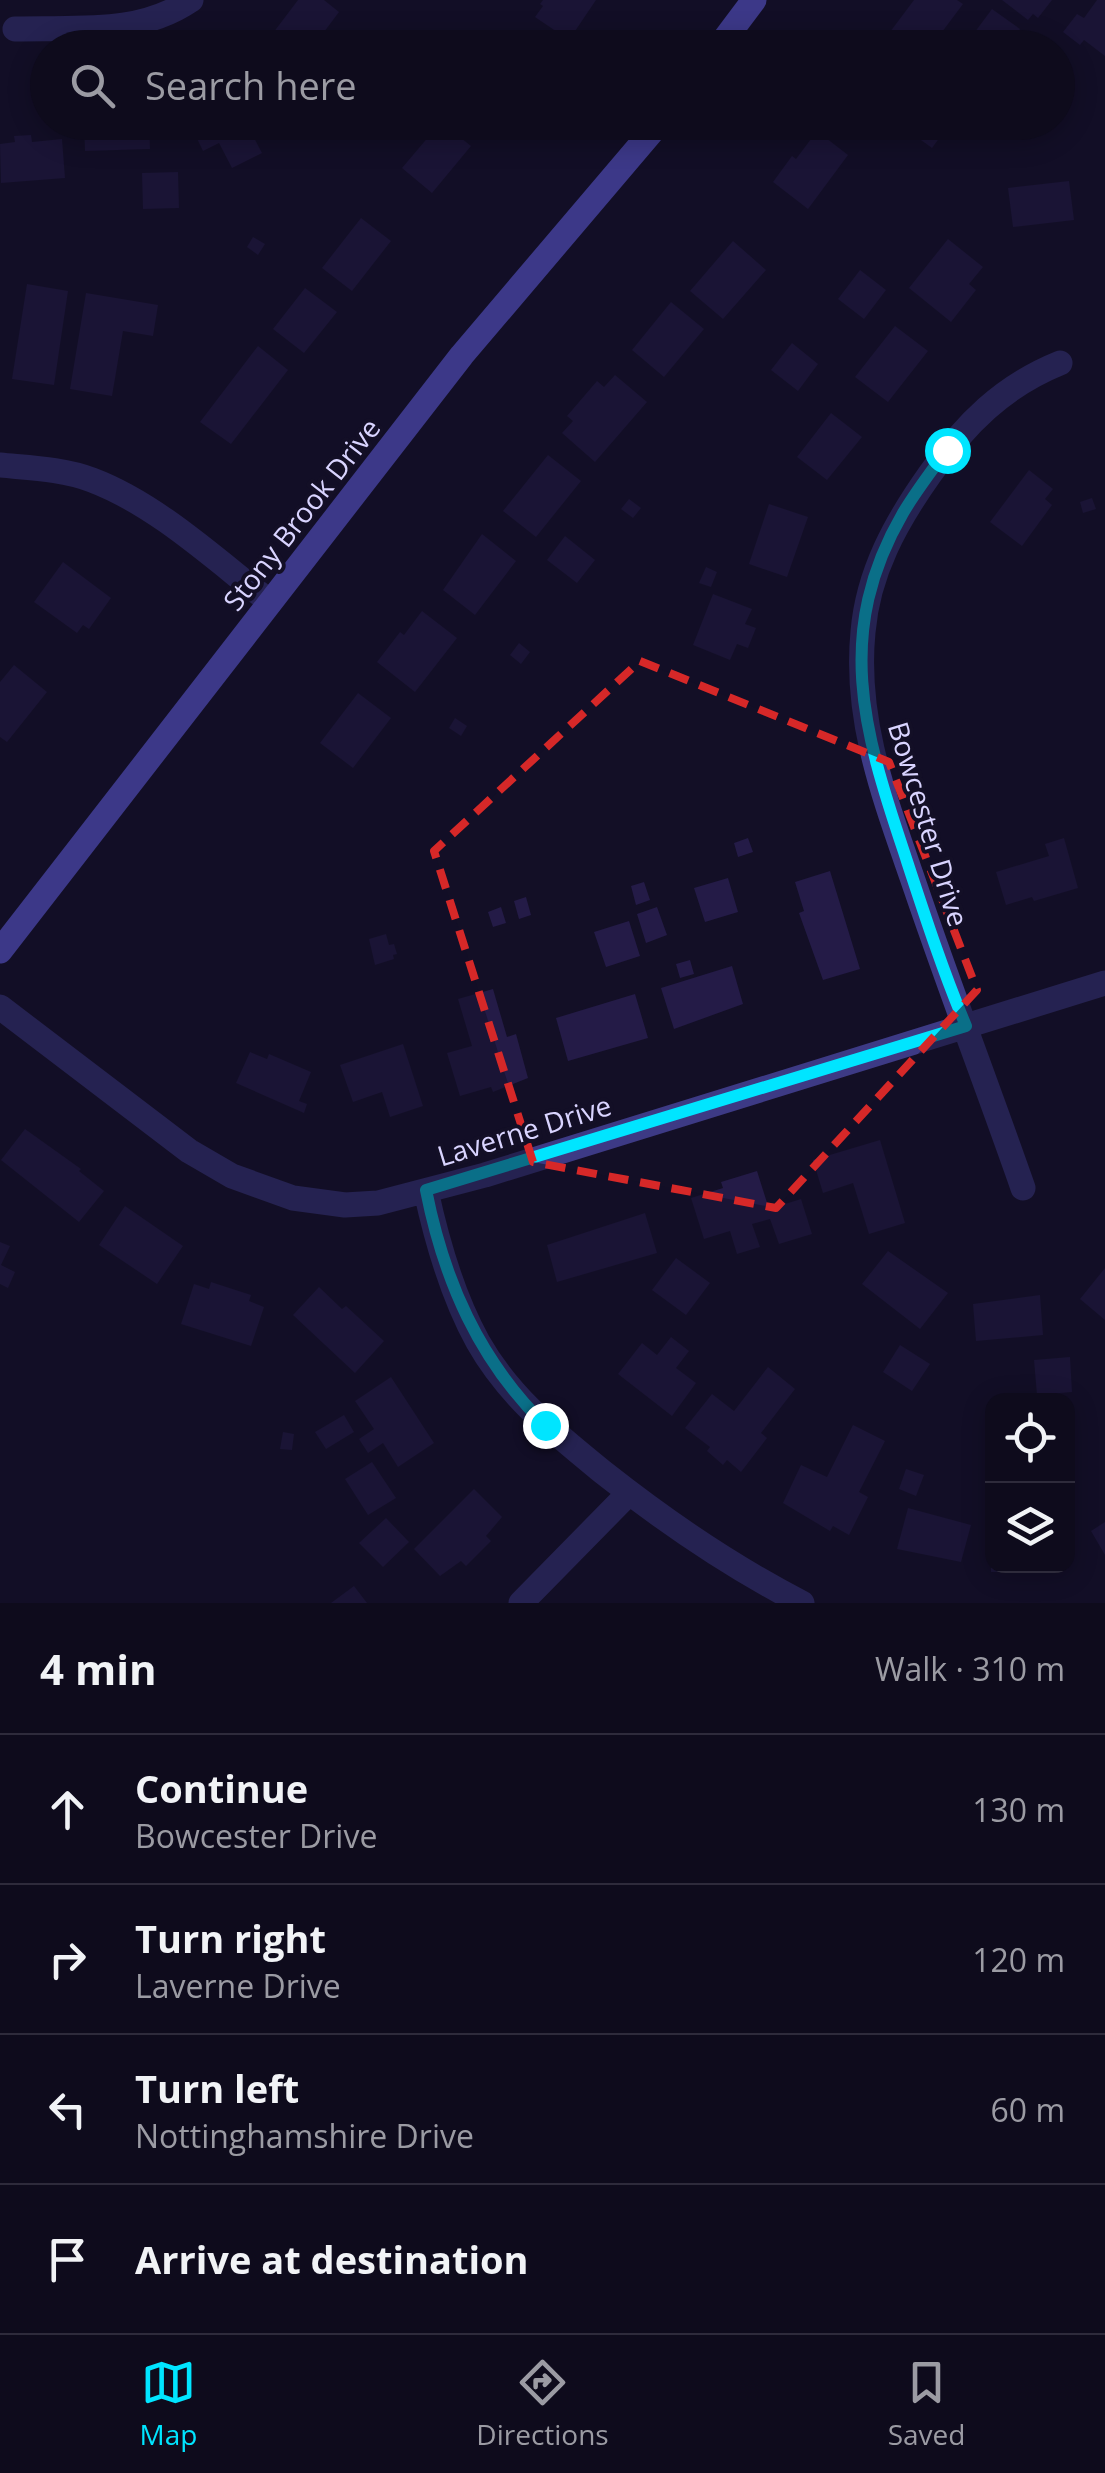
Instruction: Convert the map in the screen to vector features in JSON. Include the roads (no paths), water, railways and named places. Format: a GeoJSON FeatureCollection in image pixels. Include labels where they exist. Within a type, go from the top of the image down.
{"type":"FeatureCollection","features":[{"type":"Feature","properties":{"kind":"street"},"geometry":{"type":"LineString","coordinates":[[15,29],[113,28],[150,22],[191,0]]}},
{"type":"Feature","properties":{"kind":"street"},"geometry":{"type":"LineString","coordinates":[[732,30],[754,0]]}},
{"type":"Feature","properties":{"kind":"street","name":"Stony Brook Drive"},"geometry":{"type":"LineString","coordinates":[[0,951],[462,356],[645,140]]}},
{"type":"Feature","properties":{"kind":"street","name":"Bowcester Drive"},"geometry":{"type":"LineString","coordinates":[[1022,1188],[878,778],[862,695],[863,628],[887,543],[904,510],[947,450],[1000,395],[1060,363]]}},
{"type":"Feature","properties":{"kind":"street"},"geometry":{"type":"LineString","coordinates":[[0,465],[76,476],[118,492],[179,531],[270,602]]}},
{"type":"Feature","properties":{"kind":"street","name":"Laverne Drive"},"geometry":{"type":"LineString","coordinates":[[0,1007],[189,1151],[232,1176],[268,1191],[322,1204],[378,1203],[1105,983]]}},
{"type":"Feature","properties":{"kind":"street"},"geometry":{"type":"LineString","coordinates":[[426,1190],[451,1282],[477,1341],[500,1375],[545,1425],[629,1493],[758,1580],[802,1603]]}},
{"type":"Feature","properties":{"kind":"street"},"geometry":{"type":"LineString","coordinates":[[521,1603],[629,1493]]}}]}
